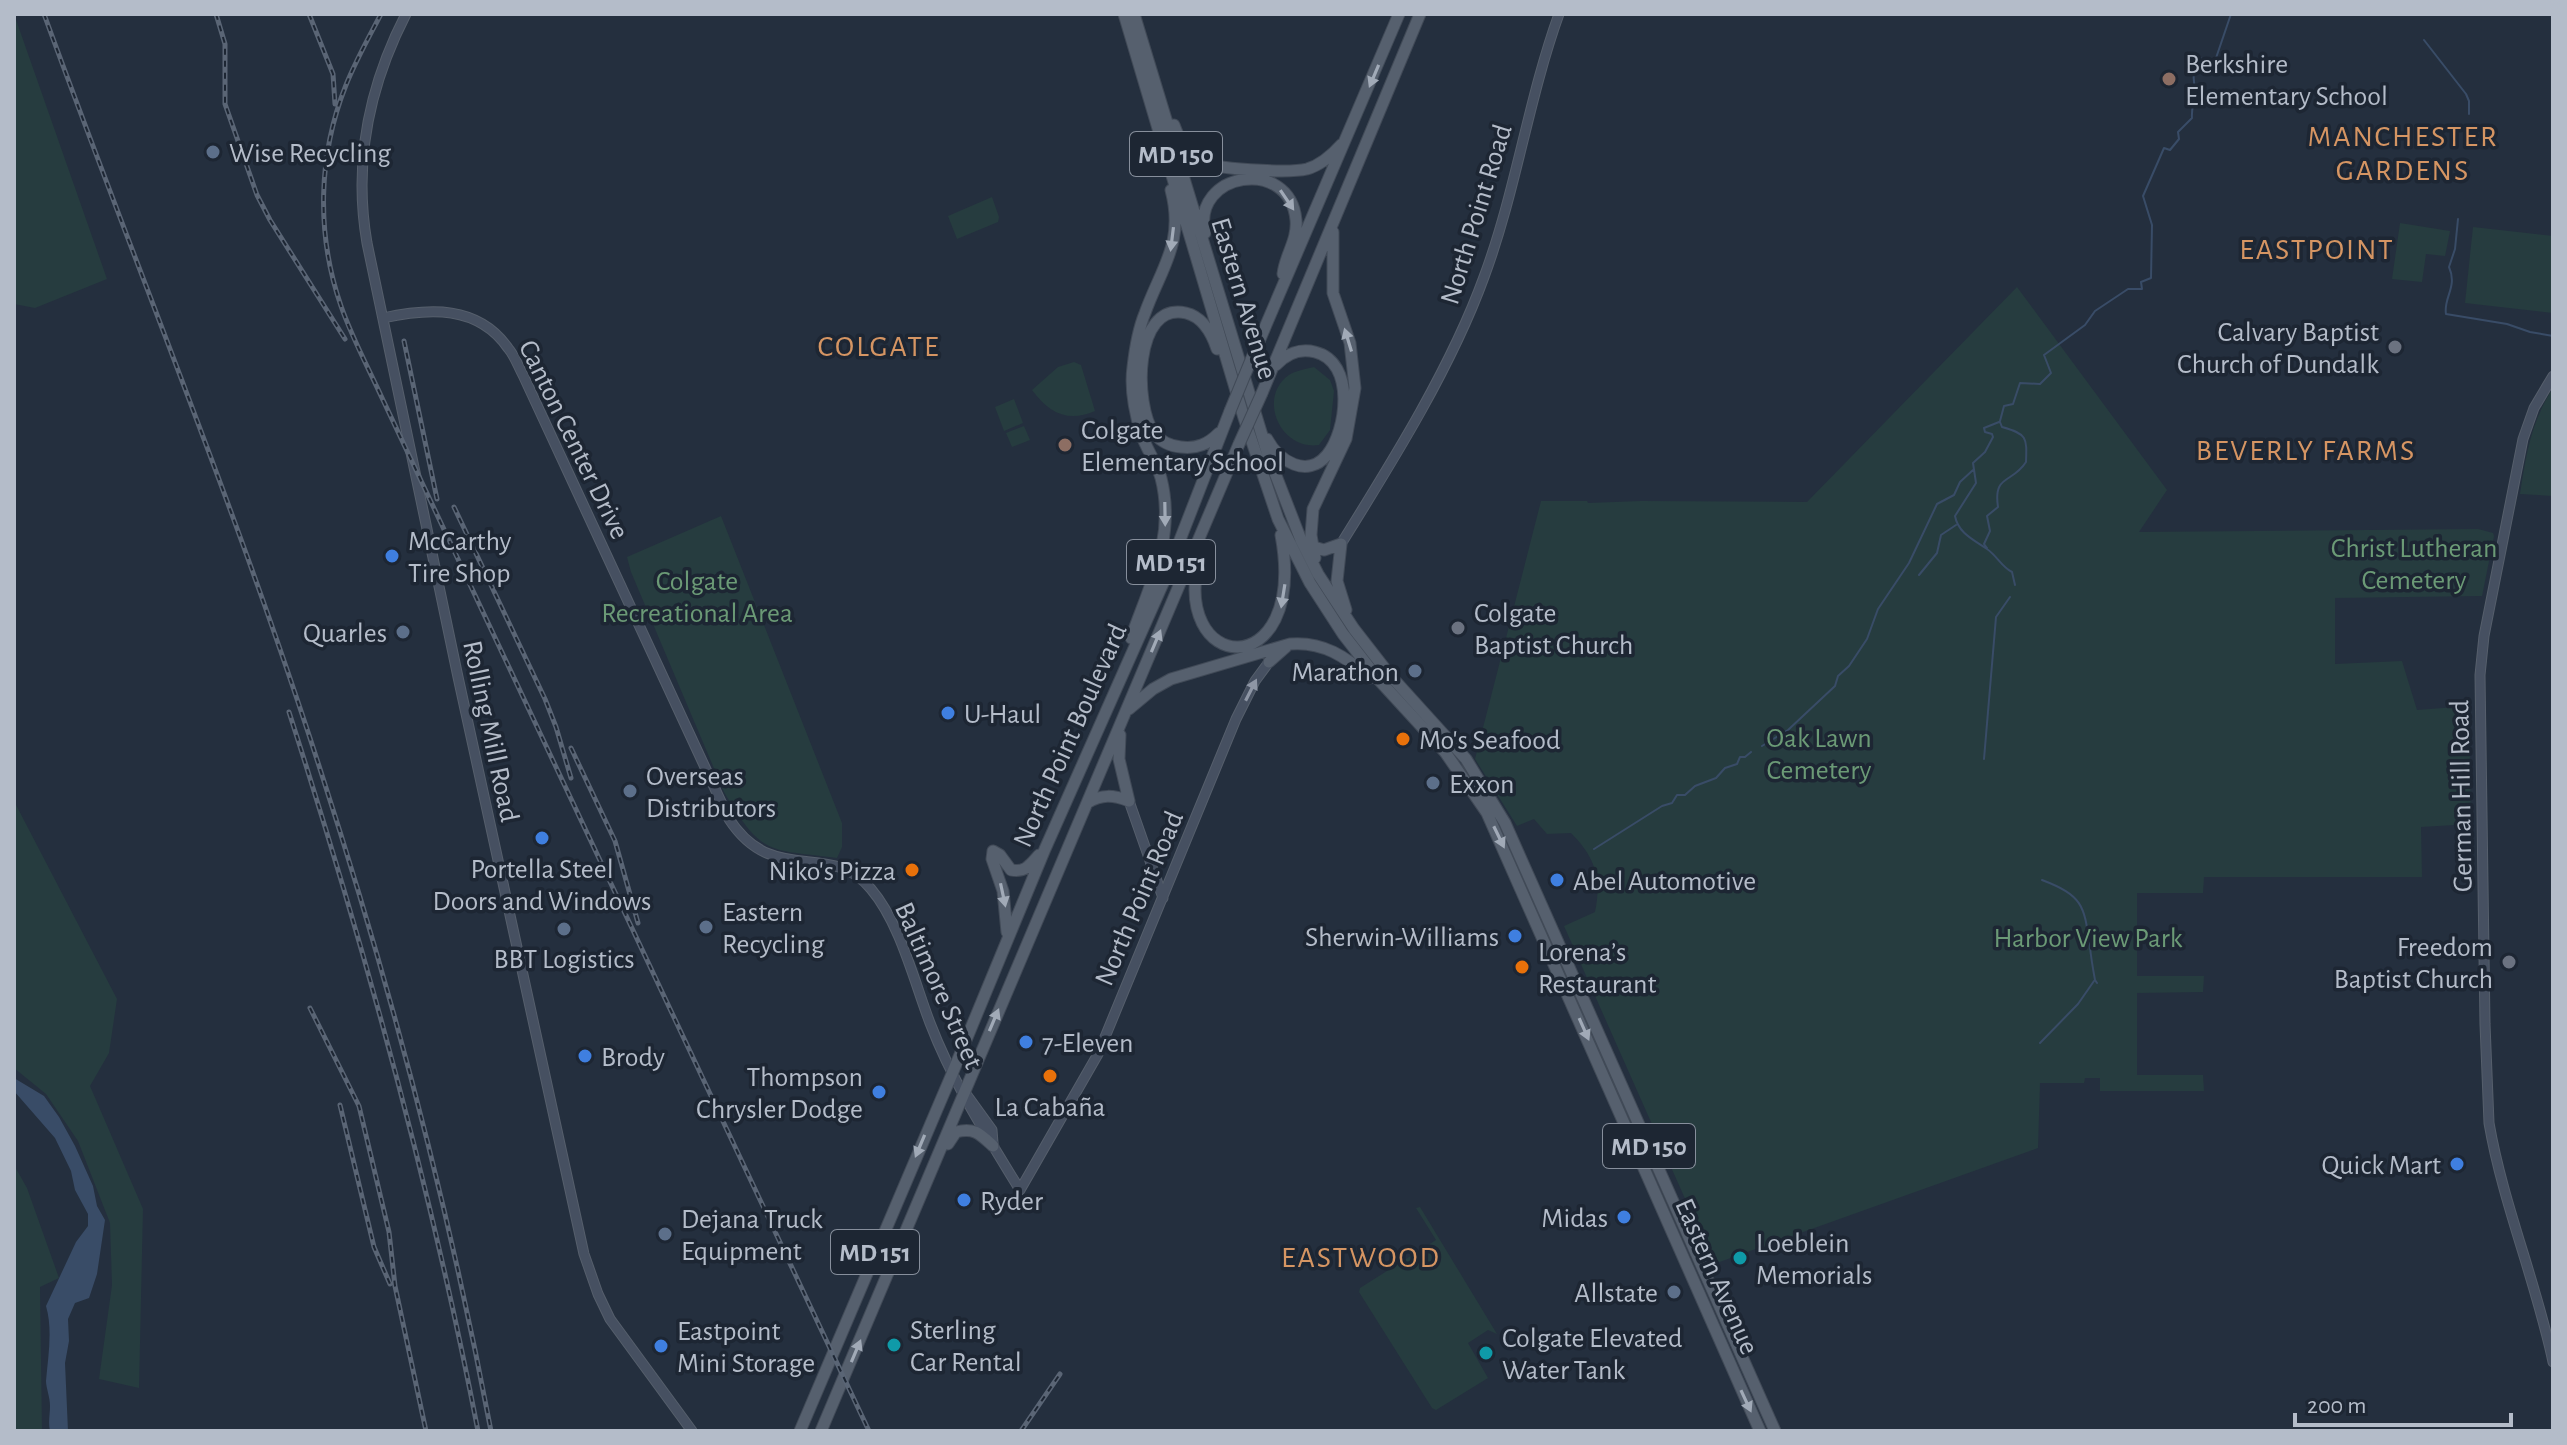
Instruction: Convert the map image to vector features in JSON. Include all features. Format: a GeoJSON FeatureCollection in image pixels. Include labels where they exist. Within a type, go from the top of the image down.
{"type":"FeatureCollection","features":[{"type":"Feature","properties":{"kind":"main road","name":"Eastern Avenue"},"geometry":{"type":"LineString","coordinates":[[1124,14],[1250,417],[1301,540],[1318,574],[1354,629],[1389,674],[1454,744],[1492,810],[1716,1316],[1760,1431]]}},
{"type":"Feature","properties":{"kind":"main road","name":"Eastern Avenue"},"geometry":{"type":"LineString","coordinates":[[1134,14],[1219,294],[1278,519],[1325,608],[1393,697],[1445,752],[1492,810]]}},
{"type":"Feature","properties":{"kind":"main road","name":"North Point Boulevard"},"geometry":{"type":"LineString","coordinates":[[800,1431],[1045,849],[1164,581],[1228,415],[1399,14]]}},
{"type":"Feature","properties":{"kind":"main road","name":"North Point Boulevard"},"geometry":{"type":"LineString","coordinates":[[821,1431],[1216,503],[1420,14]]}},
{"type":"Feature","properties":{"kind":"main road"},"geometry":{"type":"LineString","coordinates":[[1154,82],[1163,94],[1185,149],[1194,159],[1209,165],[1303,170],[1334,153],[1348,137]]}},
{"type":"Feature","properties":{"kind":"main road"},"geometry":{"type":"LineString","coordinates":[[1109,704],[1165,539],[1165,500],[1161,479],[1141,432],[1135,410],[1132,373],[1143,316],[1167,267],[1174,233],[1173,198],[1167,176],[1169,162]]}},
{"type":"Feature","properties":{"kind":"main road"},"geometry":{"type":"LineString","coordinates":[[1219,294],[1203,227],[1205,211],[1215,193],[1226,184],[1247,178],[1260,179],[1280,189],[1295,212],[1295,239],[1284,266],[1281,291]]}},
{"type":"Feature","properties":{"kind":"main road"},"geometry":{"type":"LineString","coordinates":[[1318,574],[1311,535],[1313,509],[1316,496],[1343,446],[1354,403],[1353,356],[1333,293],[1335,218]]}},
{"type":"Feature","properties":{"kind":"main road"},"geometry":{"type":"LineString","coordinates":[[1228,415],[1220,432],[1209,442],[1190,448],[1171,446],[1154,434],[1144,404],[1142,365],[1149,331],[1161,316],[1186,313],[1206,326],[1250,417],[1272,448],[1286,462],[1299,466],[1314,465],[1333,446],[1344,388],[1339,370],[1332,360],[1314,352],[1299,351],[1282,358],[1270,372]]}},
{"type":"Feature","properties":{"kind":"main road"},"geometry":{"type":"LineString","coordinates":[[1216,503],[1198,561],[1196,607],[1207,632],[1217,641],[1231,646],[1246,646],[1259,640],[1274,622],[1281,607],[1285,563],[1278,519]]}},
{"type":"Feature","properties":{"kind":"main road"},"geometry":{"type":"LineString","coordinates":[[1301,540],[1313,548],[1324,550],[1341,544],[1337,581],[1354,629]]}},
{"type":"Feature","properties":{"kind":"main road"},"geometry":{"type":"LineString","coordinates":[[1269,662],[1290,644]]}},
{"type":"Feature","properties":{"kind":"main road"},"geometry":{"type":"LineString","coordinates":[[1129,801],[1119,759],[1124,718],[1153,689],[1171,679],[1290,644],[1313,644],[1339,653],[1393,697]]}},
{"type":"Feature","properties":{"kind":"main road"},"geometry":{"type":"LineString","coordinates":[[1087,803],[1105,796],[1129,801]]}},
{"type":"Feature","properties":{"kind":"main road"},"geometry":{"type":"LineString","coordinates":[[1007,940],[1003,891],[992,859],[993,851],[1011,870],[1021,872],[1045,849]]}},
{"type":"Feature","properties":{"kind":"main road"},"geometry":{"type":"LineString","coordinates":[[931,1172],[956,1132],[974,1130],[993,1146]]}},
{"type":"Feature","properties":{"kind":"main road","name":"Eastern Avenue"},"geometry":{"type":"LineString","coordinates":[[1716,1316],[1775,1431]]}},
{"type":"Feature","properties":{"kind":"street","name":"Rolling Mill Road"},"geometry":{"type":"LineString","coordinates":[[406,14],[388,50],[376,85],[362,158],[363,218],[383,318],[584,1254],[610,1319],[692,1431]]}},
{"type":"Feature","properties":{"kind":"street","name":"North Point Road"},"geometry":{"type":"LineString","coordinates":[[1341,544],[1399,449],[1484,278],[1559,14]]}},
{"type":"Feature","properties":{"kind":"street","name":"Canton Center Drive"},"geometry":{"type":"LineString","coordinates":[[383,318],[426,310],[450,311],[486,327],[507,345],[736,829],[749,843],[777,859],[840,866]]}},
{"type":"Feature","properties":{"kind":"street","name":"German Hill Road"},"geometry":{"type":"LineString","coordinates":[[2553,376],[2534,408],[2523,439],[2484,636],[2479,715],[2489,1123],[2553,1362]]}},
{"type":"Feature","properties":{"kind":"street","name":"North Point Road"},"geometry":{"type":"LineString","coordinates":[[1020,1190],[1098,1054],[1236,719],[1255,681],[1269,662]]}},
{"type":"Feature","properties":{"kind":"street"},"geometry":{"type":"LineString","coordinates":[[1129,801],[1163,898]]}},
{"type":"Feature","properties":{"kind":"street","name":"Baltimore Street"},"geometry":{"type":"LineString","coordinates":[[840,866],[862,879],[880,901],[952,1074],[1020,1190]]}},
{"type":"Feature","properties":{"kind":"green space"},"geometry":{"type":"Polygon","coordinates":[[[14,14],[107,279],[35,308],[14,304],[14,14]]]}},
{"type":"Feature","properties":{"kind":"green space"},"geometry":{"type":"Polygon","coordinates":[[[992,197],[998,222],[957,239],[948,216],[992,197]]]}},
{"type":"Feature","properties":{"kind":"green space"},"geometry":{"type":"Polygon","coordinates":[[[2400,223],[2450,231],[2445,256],[2426,254],[2422,282],[2392,279],[2400,223]]]}},
{"type":"Feature","properties":{"kind":"green space"},"geometry":{"type":"Polygon","coordinates":[[[2473,227],[2553,236],[2553,313],[2465,303],[2473,227]]]}},
{"type":"Feature","properties":{"kind":"green space","name":"Oak Lawn Cemetery"},"geometry":{"type":"Polygon","coordinates":[[[2017,287],[2167,490],[2139,532],[2478,529],[2493,533],[2482,596],[2335,598],[2335,664],[2402,661],[2417,710],[2469,706],[2471,824],[2421,827],[2422,877],[2204,877],[2203,893],[2137,893],[2137,976],[2204,976],[2203,992],[2137,993],[2137,1075],[2203,1075],[2204,1091],[2100,1091],[2100,1078],[2085,1078],[2084,1083],[2040,1083],[2038,1148],[1714,1264],[1564,926],[1595,912],[1598,889],[1591,860],[1571,833],[1547,834],[1534,819],[1517,826],[1475,759],[1541,501],[1807,502],[2017,287]]]}},
{"type":"Feature","properties":{"kind":"green space"},"geometry":{"type":"Polygon","coordinates":[[[1074,362],[1081,365],[1095,411],[1068,416],[1045,405],[1032,390],[1058,367],[1074,362]]]}},
{"type":"Feature","properties":{"kind":"green space"},"geometry":{"type":"Polygon","coordinates":[[[1314,367],[1330,380],[1334,391],[1330,430],[1319,445],[1305,445],[1293,440],[1277,420],[1275,396],[1289,375],[1314,367]]]}},
{"type":"Feature","properties":{"kind":"green space"},"geometry":{"type":"Polygon","coordinates":[[[2553,388],[2553,496],[2520,494],[2534,426],[2553,388]]]}},
{"type":"Feature","properties":{"kind":"green space"},"geometry":{"type":"Polygon","coordinates":[[[1014,399],[1023,423],[1004,431],[995,407],[1014,399]]]}},
{"type":"Feature","properties":{"kind":"green space"},"geometry":{"type":"Polygon","coordinates":[[[1024,426],[1030,440],[1012,447],[1006,433],[1024,426]]]}},
{"type":"Feature","properties":{"kind":"green space","name":"Colgate Recreational Area"},"geometry":{"type":"Polygon","coordinates":[[[721,516],[842,823],[842,847],[837,858],[768,846],[758,839],[737,813],[724,792],[631,572],[627,557],[721,516]]]}},
{"type":"Feature","properties":{"kind":"green space"},"geometry":{"type":"Polygon","coordinates":[[[14,801],[117,999],[109,1053],[90,1086],[143,1209],[139,1388],[99,1379],[112,1285],[110,1223],[78,1141],[46,1094],[14,1068],[14,801]]]}},
{"type":"Feature","properties":{"kind":"green space"},"geometry":{"type":"Polygon","coordinates":[[[14,1165],[27,1188],[59,1278],[40,1287],[42,1431],[14,1431],[14,1165]]]}},
{"type":"Feature","properties":{"kind":"green space"},"geometry":{"type":"Polygon","coordinates":[[[1420,1207],[1497,1334],[1488,1330],[1468,1343],[1488,1378],[1436,1410],[1359,1292],[1360,1288],[1436,1240],[1416,1208],[1420,1207]]]}},
{"type":"Feature","properties":{"kind":"water"},"geometry":{"type":"Polygon","coordinates":[[[14,1078],[44,1096],[59,1117],[93,1186],[97,1206],[105,1220],[97,1274],[89,1298],[75,1303],[68,1319],[69,1341],[65,1363],[68,1431],[50,1431],[46,1381],[50,1334],[46,1306],[76,1242],[88,1226],[88,1214],[55,1138],[14,1091],[14,1078]]]}},
{"type":"Feature","properties":{"kind":"waterway"},"geometry":{"type":"LineString","coordinates":[[2000,421],[2004,406],[2013,404],[2020,383],[2040,384],[2051,373],[2044,355],[2085,325],[2095,311],[2128,289],[2142,289],[2141,282],[2151,278],[2152,225],[2143,196],[2164,148],[2170,150],[2179,139],[2178,132],[2192,118],[2196,62],[2198,58],[2213,61],[2216,58],[2231,14]]}},
{"type":"Feature","properties":{"kind":"waterway"},"geometry":{"type":"LineString","coordinates":[[2424,40],[2466,94],[2469,114]]}},
{"type":"Feature","properties":{"kind":"waterway"},"geometry":{"type":"LineString","coordinates":[[2458,219],[2455,249],[2449,267],[2452,281],[2446,314],[2507,324],[2553,336]]}},
{"type":"Feature","properties":{"kind":"waterway"},"geometry":{"type":"LineString","coordinates":[[1999,422],[1984,428],[1993,437],[1985,452],[1973,463],[1976,483],[1955,516],[1963,532],[2012,572],[2015,585]]}},
{"type":"Feature","properties":{"kind":"waterway"},"geometry":{"type":"LineString","coordinates":[[1987,548],[1984,544],[1990,531],[1987,516],[1998,507],[1998,489],[2026,462],[2024,438],[2002,427],[2000,422]]}},
{"type":"Feature","properties":{"kind":"waterway"},"geometry":{"type":"LineString","coordinates":[[1762,746],[1788,730],[1835,686],[1838,676],[1849,666],[1867,639],[1878,609],[1909,563],[1937,504],[1954,495],[1960,482],[1973,470]]}},
{"type":"Feature","properties":{"kind":"waterway"},"geometry":{"type":"LineString","coordinates":[[1919,575],[1937,553],[1941,535],[1956,525]]}},
{"type":"Feature","properties":{"kind":"waterway"},"geometry":{"type":"LineString","coordinates":[[1984,759],[1996,617],[2010,597]]}},
{"type":"Feature","properties":{"kind":"waterway"},"geometry":{"type":"LineString","coordinates":[[1594,849],[1662,806],[1672,803],[1677,795],[1685,795],[1695,786],[1716,778],[1725,768],[1737,764],[1740,757],[1751,752]]}},
{"type":"Feature","properties":{"kind":"waterway"},"geometry":{"type":"LineString","coordinates":[[2042,880],[2066,891],[2080,904],[2097,983]]}},
{"type":"Feature","properties":{"kind":"waterway"},"geometry":{"type":"LineString","coordinates":[[2040,1043],[2078,1004],[2094,981]]}},
{"type":"Feature","properties":{"kind":"railway"},"geometry":{"type":"LineString","coordinates":[[44,14],[256,581],[347,853],[437,1181],[491,1431]]}},
{"type":"Feature","properties":{"kind":"railway"},"geometry":{"type":"LineString","coordinates":[[216,14],[225,44],[225,104],[257,195],[345,339]]}},
{"type":"Feature","properties":{"kind":"railway"},"geometry":{"type":"LineString","coordinates":[[309,14],[333,74],[335,104]]}},
{"type":"Feature","properties":{"kind":"railway"},"geometry":{"type":"LineString","coordinates":[[381,14],[346,85],[330,139],[326,167],[324,223],[327,251],[341,306],[869,1431]]}},
{"type":"Feature","properties":{"kind":"railway"},"geometry":{"type":"LineString","coordinates":[[404,341],[437,499]]}},
{"type":"Feature","properties":{"kind":"railway"},"geometry":{"type":"LineString","coordinates":[[454,507],[545,699],[571,778]]}},
{"type":"Feature","properties":{"kind":"railway"},"geometry":{"type":"LineString","coordinates":[[289,712],[370,979],[418,1159],[478,1431]]}},
{"type":"Feature","properties":{"kind":"railway"},"geometry":{"type":"LineString","coordinates":[[571,748],[615,841],[638,923]]}},
{"type":"Feature","properties":{"kind":"railway"},"geometry":{"type":"LineString","coordinates":[[310,1008],[359,1106],[389,1232],[395,1286],[426,1431]]}},
{"type":"Feature","properties":{"kind":"railway"},"geometry":{"type":"LineString","coordinates":[[340,1105],[374,1247],[390,1284]]}},
{"type":"Feature","properties":{"kind":"railway"},"geometry":{"type":"LineString","coordinates":[[1021,1431],[1060,1374]]}},
{"type":"Feature","properties":{"kind":"place","name":"Berkshire Elementary School"},"geometry":{"type":"Point","coordinates":[2169,79]}},
{"type":"Feature","properties":{"kind":"place","name":"Wise Recycling"},"geometry":{"type":"Point","coordinates":[213,152]}},
{"type":"Feature","properties":{"kind":"place","name":"Calvary Baptist Church of Dundalk"},"geometry":{"type":"Point","coordinates":[2395,347]}},
{"type":"Feature","properties":{"kind":"place","name":"Colgate Elementary School"},"geometry":{"type":"Point","coordinates":[1065,445]}},
{"type":"Feature","properties":{"kind":"place","name":"McCarthy Tire Shop"},"geometry":{"type":"Point","coordinates":[392,556]}},
{"type":"Feature","properties":{"kind":"place","name":"Colgate Baptist Church"},"geometry":{"type":"Point","coordinates":[1458,628]}},
{"type":"Feature","properties":{"kind":"place","name":"Quarles"},"geometry":{"type":"Point","coordinates":[403,632]}},
{"type":"Feature","properties":{"kind":"place","name":"Marathon"},"geometry":{"type":"Point","coordinates":[1415,671]}},
{"type":"Feature","properties":{"kind":"place","name":"U-Haul"},"geometry":{"type":"Point","coordinates":[948,713]}},
{"type":"Feature","properties":{"kind":"place","name":"Mo's Seafood"},"geometry":{"type":"Point","coordinates":[1403,739]}},
{"type":"Feature","properties":{"kind":"place","name":"Exxon"},"geometry":{"type":"Point","coordinates":[1433,783]}},
{"type":"Feature","properties":{"kind":"place","name":"Overseas Distributors"},"geometry":{"type":"Point","coordinates":[630,791]}},
{"type":"Feature","properties":{"kind":"place","name":"Portella Steel Doors and Windows"},"geometry":{"type":"Point","coordinates":[542,838]}},
{"type":"Feature","properties":{"kind":"place","name":"Niko's Pizza"},"geometry":{"type":"Point","coordinates":[912,870]}},
{"type":"Feature","properties":{"kind":"place","name":"Abel Automotive"},"geometry":{"type":"Point","coordinates":[1557,880]}},
{"type":"Feature","properties":{"kind":"place","name":"Eastern Recycling"},"geometry":{"type":"Point","coordinates":[706,927]}},
{"type":"Feature","properties":{"kind":"place","name":"BBT Logistics"},"geometry":{"type":"Point","coordinates":[564,929]}},
{"type":"Feature","properties":{"kind":"place","name":"Sherwin-Williams"},"geometry":{"type":"Point","coordinates":[1515,936]}},
{"type":"Feature","properties":{"kind":"place","name":"Freedom Baptist Church"},"geometry":{"type":"Point","coordinates":[2509,962]}},
{"type":"Feature","properties":{"kind":"place","name":"Lorena’s Restaurant"},"geometry":{"type":"Point","coordinates":[1522,967]}},
{"type":"Feature","properties":{"kind":"place","name":"7-Eleven"},"geometry":{"type":"Point","coordinates":[1026,1042]}},
{"type":"Feature","properties":{"kind":"place","name":"Brody"},"geometry":{"type":"Point","coordinates":[585,1056]}},
{"type":"Feature","properties":{"kind":"place","name":"La Cabaña"},"geometry":{"type":"Point","coordinates":[1050,1076]}},
{"type":"Feature","properties":{"kind":"place","name":"Thompson Chrysler Dodge"},"geometry":{"type":"Point","coordinates":[879,1092]}},
{"type":"Feature","properties":{"kind":"place","name":"Quick Mart"},"geometry":{"type":"Point","coordinates":[2457,1164]}},
{"type":"Feature","properties":{"kind":"place","name":"Ryder"},"geometry":{"type":"Point","coordinates":[964,1200]}},
{"type":"Feature","properties":{"kind":"place","name":"Midas"},"geometry":{"type":"Point","coordinates":[1624,1217]}},
{"type":"Feature","properties":{"kind":"place","name":"Dejana Truck Equipment"},"geometry":{"type":"Point","coordinates":[665,1234]}},
{"type":"Feature","properties":{"kind":"place","name":"Loeblein Memorials"},"geometry":{"type":"Point","coordinates":[1740,1258]}},
{"type":"Feature","properties":{"kind":"place","name":"Allstate"},"geometry":{"type":"Point","coordinates":[1674,1292]}},
{"type":"Feature","properties":{"kind":"place","name":"Sterling Car Rental"},"geometry":{"type":"Point","coordinates":[894,1345]}},
{"type":"Feature","properties":{"kind":"place","name":"Eastpoint Mini Storage"},"geometry":{"type":"Point","coordinates":[661,1346]}},
{"type":"Feature","properties":{"kind":"place","name":"Colgate Elevated Water Tank"},"geometry":{"type":"Point","coordinates":[1486,1353]}},
{"type":"Feature","properties":{"kind":"district","name":"MANCHESTER GARDENS"},"geometry":{"type":"Point","coordinates":[2403,153]}},
{"type":"Feature","properties":{"kind":"district","name":"EASTPOINT"},"geometry":{"type":"Point","coordinates":[2317,249]}},
{"type":"Feature","properties":{"kind":"district","name":"COLGATE"},"geometry":{"type":"Point","coordinates":[879,346]}},
{"type":"Feature","properties":{"kind":"district","name":"BEVERLY FARMS"},"geometry":{"type":"Point","coordinates":[2306,450]}},
{"type":"Feature","properties":{"kind":"district","name":"EASTWOOD"},"geometry":{"type":"Point","coordinates":[1361,1257]}},
{"type":"Feature","properties":{"kind":"park label","name":"Christ Lutheran Cemetery"},"geometry":{"type":"Point","coordinates":[2414,563]}},
{"type":"Feature","properties":{"kind":"park label","name":"Harbor View Park"},"geometry":{"type":"Point","coordinates":[2088,937]}}]}
